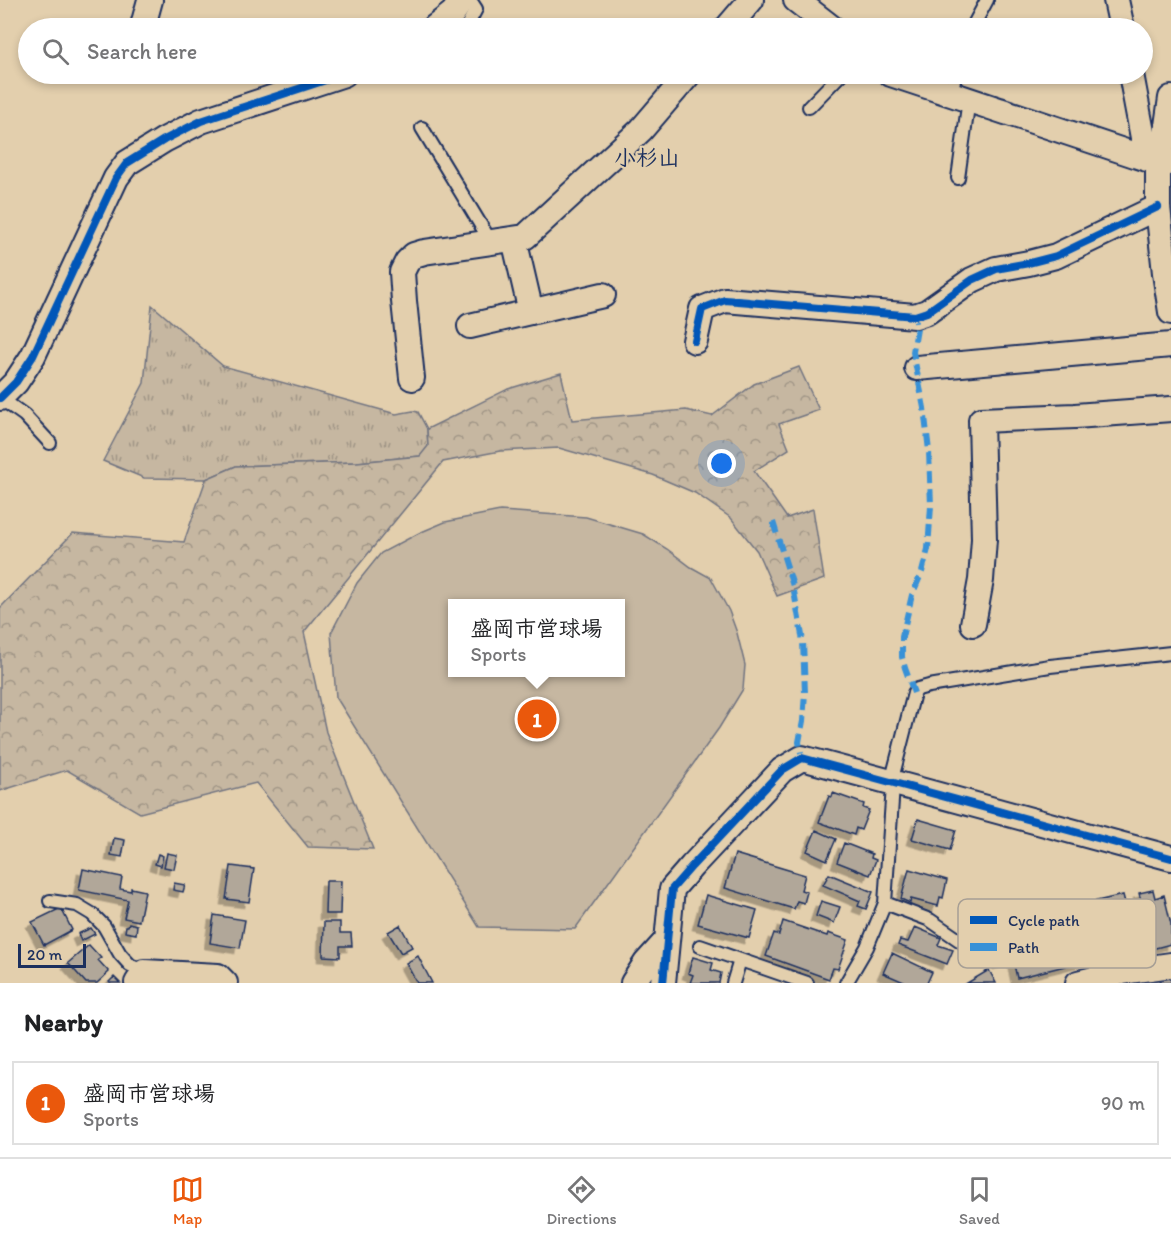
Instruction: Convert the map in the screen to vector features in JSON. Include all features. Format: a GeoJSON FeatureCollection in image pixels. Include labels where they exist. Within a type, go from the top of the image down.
{"type":"FeatureCollection","features":[{"type":"Feature","properties":{"kind":"street"},"geometry":{"type":"LineString","coordinates":[[447,18],[462,0]]}},
{"type":"Feature","properties":{"kind":"street"},"geometry":{"type":"LineString","coordinates":[[736,18],[751,0]]}},
{"type":"Feature","properties":{"kind":"street"},"geometry":{"type":"LineString","coordinates":[[796,0],[819,18]]}},
{"type":"Feature","properties":{"kind":"street"},"geometry":{"type":"LineString","coordinates":[[1116,0],[1120,18]]}},
{"type":"Feature","properties":{"kind":"street"},"geometry":{"type":"LineString","coordinates":[[0,398],[16,382],[33,356],[116,178],[128,164],[164,140],[201,121],[307,84]]}},
{"type":"Feature","properties":{"kind":"street"},"geometry":{"type":"LineString","coordinates":[[412,378],[402,272],[406,262],[414,255],[424,252],[525,237],[641,130],[680,84]]}},
{"type":"Feature","properties":{"kind":"street"},"geometry":{"type":"LineString","coordinates":[[936,84],[958,89],[1159,161]]}},
{"type":"Feature","properties":{"kind":"street"},"geometry":{"type":"LineString","coordinates":[[1134,84],[1159,161]]}},
{"type":"Feature","properties":{"kind":"street"},"geometry":{"type":"LineString","coordinates":[[1171,98],[1159,161],[1158,207],[1171,312]]}},
{"type":"Feature","properties":{"kind":"street"},"geometry":{"type":"LineString","coordinates":[[695,341],[702,309],[725,300],[915,316],[927,312],[980,276],[996,269],[1056,256],[1158,207]]}},
{"type":"Feature","properties":{"kind":"street"},"geometry":{"type":"LineString","coordinates":[[503,241],[531,312]]}},
{"type":"Feature","properties":{"kind":"street"},"geometry":{"type":"LineString","coordinates":[[470,326],[603,295]]}},
{"type":"Feature","properties":{"kind":"street"},"geometry":{"type":"LineString","coordinates":[[917,368],[1171,345]]}},
{"type":"Feature","properties":{"kind":"street"},"geometry":{"type":"LineString","coordinates":[[973,624],[981,580],[984,539],[981,420],[1171,409]]}},
{"type":"Feature","properties":{"kind":"street"},"geometry":{"type":"LineString","coordinates":[[663,983],[672,889],[782,770],[802,758],[1171,858]]}},
{"type":"Feature","properties":{"kind":"street"},"geometry":{"type":"LineString","coordinates":[[633,983],[646,963],[666,941]]}},
{"type":"Feature","properties":{"kind":"street"},"geometry":{"type":"LineString","coordinates":[[1156,967],[1171,965]]}},
{"type":"Feature","properties":{"kind":"street"},"geometry":{"type":"LineString","coordinates":[[1078,983],[1150,968]]}},
{"type":"Feature","properties":{"kind":"street"},"geometry":{"type":"LineString","coordinates":[[141,977],[218,976],[225,983]]}},
{"type":"Feature","properties":{"kind":"lane"},"geometry":{"type":"LineString","coordinates":[[470,0],[476,9],[471,18]]}},
{"type":"Feature","properties":{"kind":"lane"},"geometry":{"type":"LineString","coordinates":[[977,18],[987,0]]}},
{"type":"Feature","properties":{"kind":"lane"},"geometry":{"type":"LineString","coordinates":[[809,107],[831,84]]}},
{"type":"Feature","properties":{"kind":"lane"},"geometry":{"type":"LineString","coordinates":[[958,89],[958,178]]}},
{"type":"Feature","properties":{"kind":"lane"},"geometry":{"type":"LineString","coordinates":[[422,128],[503,241]]}},
{"type":"Feature","properties":{"kind":"lane"},"geometry":{"type":"LineString","coordinates":[[0,398],[24,415],[50,443]]}},
{"type":"Feature","properties":{"kind":"lane"},"geometry":{"type":"LineString","coordinates":[[846,983],[867,947],[885,903],[894,771],[914,693],[918,689],[929,686],[1050,666],[1171,653]]}},
{"type":"Feature","properties":{"kind":"lane"},"geometry":{"type":"LineString","coordinates":[[50,901],[77,905],[92,914],[104,926],[120,954],[141,977]]}},
{"type":"Feature","properties":{"kind":"lane"},"geometry":{"type":"LineString","coordinates":[[885,903],[930,920],[958,939]]}},
{"type":"Feature","properties":{"kind":"lane"},"geometry":{"type":"LineString","coordinates":[[700,946],[807,983]]}},
{"type":"Feature","properties":{"kind":"lane"},"geometry":{"type":"LineString","coordinates":[[733,983],[740,960]]}},
{"type":"Feature","properties":{"kind":"green space"},"geometry":{"type":"Polygon","coordinates":[[[152,305],[223,366],[396,414],[418,412],[427,429],[428,447],[421,456],[357,462],[236,466],[206,479],[144,478],[103,461],[144,383],[152,305]]]}},
{"type":"Feature","properties":{"kind":"green space"},"geometry":{"type":"Polygon","coordinates":[[[799,367],[819,410],[779,424],[789,449],[754,471],[787,518],[813,509],[824,579],[777,596],[757,551],[731,518],[695,493],[653,475],[559,448],[500,451],[443,462],[304,632],[326,732],[373,849],[308,847],[256,783],[140,813],[67,770],[0,791],[0,608],[73,533],[184,542],[206,479],[236,466],[357,462],[420,456],[428,446],[427,429],[508,389],[561,373],[572,420],[686,410],[712,416],[754,384],[799,367]]]}},
{"type":"Feature","properties":{"kind":"green space"},"geometry":{"type":"Polygon","coordinates":[[[500,511],[586,517],[643,534],[667,549],[691,567],[711,578],[729,611],[745,665],[743,689],[719,728],[575,929],[479,927],[336,697],[331,633],[357,583],[381,553],[445,522],[500,511]]]}},
{"type":"Feature","properties":{"kind":"building"},"geometry":{"type":"Polygon","coordinates":[[[833,793],[864,804],[863,808],[869,810],[861,830],[856,828],[854,835],[819,822],[829,796],[832,797],[833,793]]]}},
{"type":"Feature","properties":{"kind":"building"},"geometry":{"type":"Polygon","coordinates":[[[918,819],[956,830],[950,850],[912,839],[918,819]]]}},
{"type":"Feature","properties":{"kind":"building"},"geometry":{"type":"Polygon","coordinates":[[[816,830],[836,839],[827,860],[807,851],[816,830]]]}},
{"type":"Feature","properties":{"kind":"building"},"geometry":{"type":"Polygon","coordinates":[[[114,838],[125,840],[122,857],[111,855],[114,838]]]}},
{"type":"Feature","properties":{"kind":"building"},"geometry":{"type":"Polygon","coordinates":[[[844,843],[872,854],[871,858],[876,860],[870,875],[837,862],[844,843]]]}},
{"type":"Feature","properties":{"kind":"building"},"geometry":{"type":"Polygon","coordinates":[[[167,853],[177,855],[174,869],[164,867],[167,853]]]}},
{"type":"Feature","properties":{"kind":"building"},"geometry":{"type":"Polygon","coordinates":[[[158,854],[163,856],[161,866],[155,864],[158,854]]]}},
{"type":"Feature","properties":{"kind":"building"},"geometry":{"type":"Polygon","coordinates":[[[735,854],[805,875],[801,890],[807,892],[804,903],[797,901],[794,909],[725,888],[735,854]]]}},
{"type":"Feature","properties":{"kind":"building"},"geometry":{"type":"Polygon","coordinates":[[[231,866],[254,869],[249,902],[226,899],[231,866]]]}},
{"type":"Feature","properties":{"kind":"building"},"geometry":{"type":"Polygon","coordinates":[[[83,869],[122,877],[120,889],[131,891],[131,888],[145,891],[139,921],[124,918],[128,900],[79,890],[83,869]]]}},
{"type":"Feature","properties":{"kind":"building"},"geometry":{"type":"Polygon","coordinates":[[[909,869],[947,880],[943,898],[940,897],[938,906],[911,899],[910,903],[901,899],[909,869]]]}},
{"type":"Feature","properties":{"kind":"building"},"geometry":{"type":"Polygon","coordinates":[[[829,874],[873,892],[866,909],[858,906],[860,901],[823,885],[829,874]]]}},
{"type":"Feature","properties":{"kind":"building"},"geometry":{"type":"Polygon","coordinates":[[[326,881],[341,881],[340,914],[325,914],[326,881]]]}},
{"type":"Feature","properties":{"kind":"building"},"geometry":{"type":"Polygon","coordinates":[[[174,883],[185,885],[183,892],[173,890],[174,883]]]}},
{"type":"Feature","properties":{"kind":"building"},"geometry":{"type":"Polygon","coordinates":[[[1153,890],[1155,898],[1164,895],[1171,924],[1171,944],[1156,948],[1156,899],[1140,899],[1139,893],[1153,890]]]}},
{"type":"Feature","properties":{"kind":"building"},"geometry":{"type":"Polygon","coordinates":[[[706,895],[757,910],[749,938],[698,924],[706,895]]]}},
{"type":"Feature","properties":{"kind":"building"},"geometry":{"type":"Polygon","coordinates":[[[1123,895],[1124,899],[1106,899],[1123,895]]]}},
{"type":"Feature","properties":{"kind":"building"},"geometry":{"type":"Polygon","coordinates":[[[821,901],[840,907],[834,923],[816,916],[821,901]]]}},
{"type":"Feature","properties":{"kind":"building"},"geometry":{"type":"Polygon","coordinates":[[[61,908],[72,930],[44,945],[32,922],[61,908]]]}},
{"type":"Feature","properties":{"kind":"building"},"geometry":{"type":"Polygon","coordinates":[[[214,915],[245,920],[240,948],[210,943],[214,915]]]}},
{"type":"Feature","properties":{"kind":"building"},"geometry":{"type":"Polygon","coordinates":[[[783,921],[827,936],[828,933],[848,940],[838,969],[833,968],[829,979],[766,956],[774,933],[779,935],[783,921]]]}},
{"type":"Feature","properties":{"kind":"building"},"geometry":{"type":"Polygon","coordinates":[[[324,922],[340,922],[340,933],[351,933],[352,946],[340,946],[340,957],[323,956],[324,922]]]}},
{"type":"Feature","properties":{"kind":"building"},"geometry":{"type":"Polygon","coordinates":[[[129,923],[137,925],[136,934],[125,932],[129,923]]]}},
{"type":"Feature","properties":{"kind":"building"},"geometry":{"type":"Polygon","coordinates":[[[400,925],[412,947],[401,953],[388,932],[400,925]]]}},
{"type":"Feature","properties":{"kind":"building"},"geometry":{"type":"Polygon","coordinates":[[[915,927],[941,938],[938,945],[953,950],[947,964],[898,945],[900,940],[908,942],[915,927]]]}},
{"type":"Feature","properties":{"kind":"building"},"geometry":{"type":"Polygon","coordinates":[[[91,928],[95,934],[81,941],[78,934],[91,928]]]}},
{"type":"Feature","properties":{"kind":"building"},"geometry":{"type":"Polygon","coordinates":[[[89,945],[101,958],[98,960],[109,972],[97,983],[86,983],[68,963],[89,945]]]}},
{"type":"Feature","properties":{"kind":"building"},"geometry":{"type":"Polygon","coordinates":[[[892,953],[932,972],[927,983],[906,983],[883,973],[892,953]]]}},
{"type":"Feature","properties":{"kind":"building"},"geometry":{"type":"Polygon","coordinates":[[[418,956],[432,983],[417,983],[406,963],[418,956]]]}},
{"type":"Feature","properties":{"kind":"building"},"geometry":{"type":"Polygon","coordinates":[[[693,957],[713,963],[711,970],[721,973],[719,983],[690,983],[693,975],[688,973],[693,957]]]}},
{"type":"Feature","properties":{"kind":"building"},"geometry":{"type":"Polygon","coordinates":[[[1015,968],[1057,968],[1017,978],[1015,968]]]}},
{"type":"Feature","properties":{"kind":"building"},"geometry":{"type":"Polygon","coordinates":[[[989,970],[996,983],[967,983],[989,970]]]}},
{"type":"Feature","properties":{"kind":"building"},"geometry":{"type":"Polygon","coordinates":[[[114,977],[120,983],[109,982],[114,977]]]}},
{"type":"Feature","properties":{"kind":"building"},"geometry":{"type":"Polygon","coordinates":[[[1171,977],[1171,983],[1160,983],[1160,980],[1171,977]]]}},
{"type":"Feature","properties":{"kind":"marked path"},"geometry":{"type":"LineString","coordinates":[[914,693],[902,657],[902,637],[912,595],[922,572],[928,549],[931,506],[929,451],[924,408],[913,352],[917,329],[915,316]]}},
{"type":"Feature","properties":{"kind":"marked path"},"geometry":{"type":"LineString","coordinates":[[773,522],[793,586],[803,641],[805,693],[799,742],[802,758]]}},
{"type":"Feature","properties":{"kind":"cycle path"},"geometry":{"type":"LineString","coordinates":[[0,398],[16,382],[33,356],[116,178],[127,163],[201,121],[314,84]]}},
{"type":"Feature","properties":{"kind":"cycle path"},"geometry":{"type":"LineString","coordinates":[[695,341],[702,309],[725,300],[915,316],[927,312],[972,280],[996,269],[1056,256],[1158,207]]}},
{"type":"Feature","properties":{"kind":"cycle path"},"geometry":{"type":"LineString","coordinates":[[663,983],[672,889],[782,770],[802,758],[1171,858]]}},
{"type":"Feature","properties":{"kind":"place","name":"盛岡市営球場"},"geometry":{"type":"Point","coordinates":[537,719]}},
{"type":"Feature","properties":{"kind":"district","name":"小杉山"},"geometry":{"type":"Point","coordinates":[647,157]}}]}
